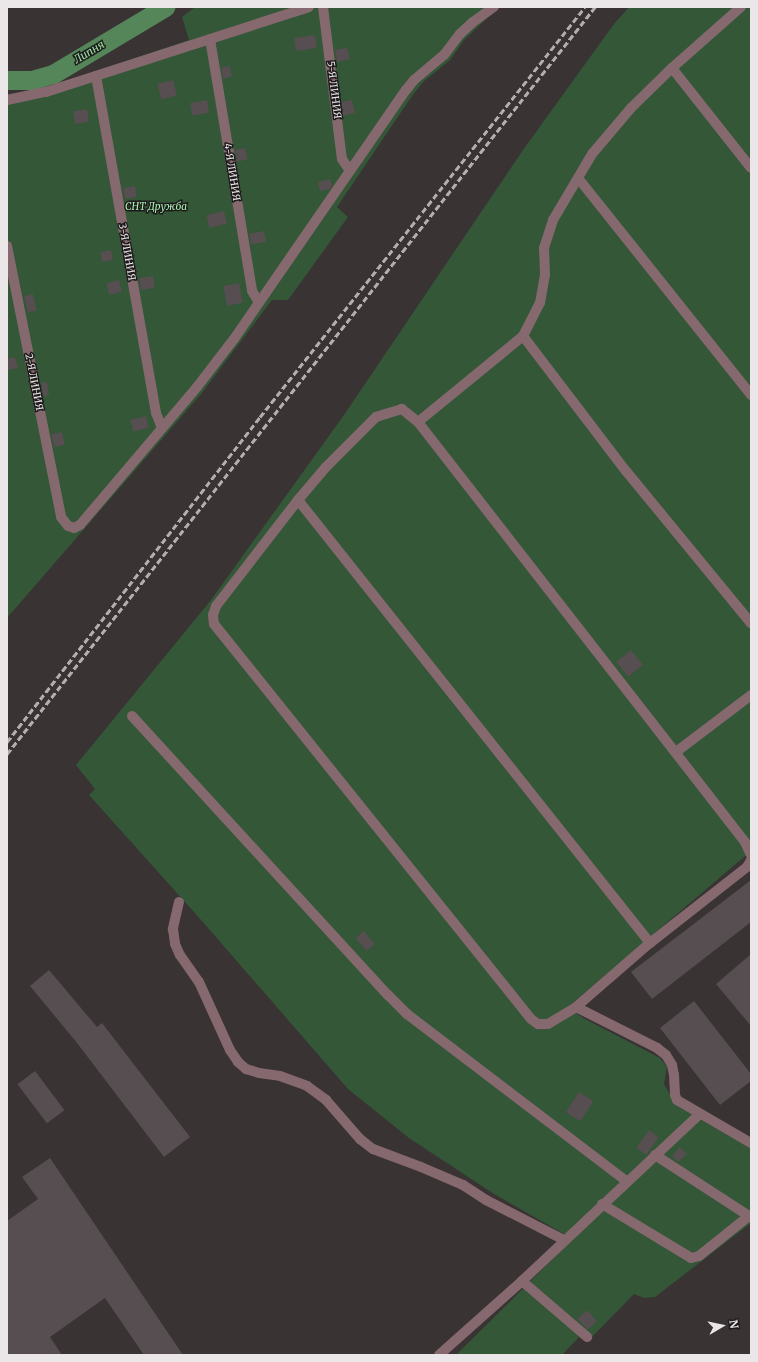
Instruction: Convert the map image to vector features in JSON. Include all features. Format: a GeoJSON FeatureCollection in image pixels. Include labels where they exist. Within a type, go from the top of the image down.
{"type":"FeatureCollection","features":[{"type":"Feature","properties":{"kind":"street"},"geometry":{"type":"LineString","coordinates":[[7,100],[46,92],[309,7]]}},
{"type":"Feature","properties":{"kind":"street","name":"5-Я ЛИНИЯ"},"geometry":{"type":"LineString","coordinates":[[324,7],[342,159],[350,172]]}},
{"type":"Feature","properties":{"kind":"street"},"geometry":{"type":"LineString","coordinates":[[162,428],[201,381],[259,302],[414,80],[444,55],[460,34],[473,22],[494,7]]}},
{"type":"Feature","properties":{"kind":"street"},"geometry":{"type":"LineString","coordinates":[[418,422],[523,336],[540,303],[545,275],[544,248],[553,220],[592,154],[626,114],[672,68],[742,7]]}},
{"type":"Feature","properties":{"kind":"street","name":"4-Я ЛИНИЯ"},"geometry":{"type":"LineString","coordinates":[[210,39],[252,292],[259,302]]}},
{"type":"Feature","properties":{"kind":"street"},"geometry":{"type":"LineString","coordinates":[[672,68],[751,168]]}},
{"type":"Feature","properties":{"kind":"street","name":"3-Я ЛИНИЯ"},"geometry":{"type":"LineString","coordinates":[[96,76],[156,413],[162,428]]}},
{"type":"Feature","properties":{"kind":"street"},"geometry":{"type":"LineString","coordinates":[[578,178],[751,395]]}},
{"type":"Feature","properties":{"kind":"street","name":"2-Я ЛИНИЯ"},"geometry":{"type":"LineString","coordinates":[[7,246],[61,517],[68,526],[74,528],[80,525],[162,428]]}},
{"type":"Feature","properties":{"kind":"street"},"geometry":{"type":"LineString","coordinates":[[523,336],[626,471],[751,623]]}},
{"type":"Feature","properties":{"kind":"street"},"geometry":{"type":"LineString","coordinates":[[751,856],[746,842],[676,752],[418,422],[402,409],[376,417],[326,467],[298,500],[216,606],[213,615],[214,624],[531,1019],[538,1024],[548,1024],[576,1007],[650,943],[747,867],[751,860]]}},
{"type":"Feature","properties":{"kind":"street"},"geometry":{"type":"LineString","coordinates":[[298,500],[650,943]]}},
{"type":"Feature","properties":{"kind":"street"},"geometry":{"type":"LineString","coordinates":[[676,752],[751,695]]}},
{"type":"Feature","properties":{"kind":"street"},"geometry":{"type":"LineString","coordinates":[[132,716],[382,989],[407,1014],[626,1181]]}},
{"type":"Feature","properties":{"kind":"street"},"geometry":{"type":"LineString","coordinates":[[179,902],[173,929],[175,944],[180,955],[199,982],[230,1050],[238,1062],[246,1068],[259,1073],[286,1078],[307,1086],[326,1100],[360,1139],[373,1149],[421,1166],[463,1185],[486,1200],[564,1240]]}},
{"type":"Feature","properties":{"kind":"street"},"geometry":{"type":"LineString","coordinates":[[576,1007],[657,1048],[666,1055],[672,1065],[675,1095],[677,1100],[751,1143]]}},
{"type":"Feature","properties":{"kind":"street"},"geometry":{"type":"LineString","coordinates":[[439,1355],[522,1282],[626,1181],[700,1114]]}},
{"type":"Feature","properties":{"kind":"street"},"geometry":{"type":"LineString","coordinates":[[602,1204],[691,1258],[699,1256],[749,1216],[655,1155]]}},
{"type":"Feature","properties":{"kind":"street"},"geometry":{"type":"LineString","coordinates":[[522,1282],[587,1337]]}},
{"type":"Feature","properties":{"kind":"green space","name":"СНТ Дружба"},"geometry":{"type":"Polygon","coordinates":[[[195,7],[499,7],[464,40],[450,60],[423,82],[412,96],[337,207],[348,217],[288,300],[272,300],[201,394],[7,618],[7,94],[34,92],[189,40],[182,17],[195,7]]]}},
{"type":"Feature","properties":{"kind":"green space"},"geometry":{"type":"Polygon","coordinates":[[[629,7],[751,7],[751,851],[568,1007],[583,1018],[660,1058],[667,1067],[664,1084],[675,1103],[701,1120],[751,1148],[751,1223],[655,1297],[644,1298],[634,1294],[587,1342],[579,1337],[562,1355],[456,1355],[573,1239],[494,1194],[409,1138],[348,1089],[202,921],[89,795],[95,789],[76,765],[211,600],[344,415],[523,150],[614,24],[629,7]]]}},
{"type":"Feature","properties":{"kind":"building"},"geometry":{"type":"Polygon","coordinates":[[[315,35],[317,48],[296,51],[294,38],[315,35]]]}},
{"type":"Feature","properties":{"kind":"building"},"geometry":{"type":"Polygon","coordinates":[[[347,48],[350,59],[337,62],[335,50],[347,48]]]}},
{"type":"Feature","properties":{"kind":"building"},"geometry":{"type":"Polygon","coordinates":[[[230,66],[232,77],[223,78],[221,68],[230,66]]]}},
{"type":"Feature","properties":{"kind":"building"},"geometry":{"type":"Polygon","coordinates":[[[173,80],[177,96],[161,99],[157,84],[173,80]]]}},
{"type":"Feature","properties":{"kind":"building"},"geometry":{"type":"Polygon","coordinates":[[[207,100],[209,113],[192,115],[190,103],[207,100]]]}},
{"type":"Feature","properties":{"kind":"building"},"geometry":{"type":"Polygon","coordinates":[[[352,100],[355,113],[343,116],[341,102],[352,100]]]}},
{"type":"Feature","properties":{"kind":"building"},"geometry":{"type":"Polygon","coordinates":[[[87,109],[89,122],[75,124],[73,111],[87,109]]]}},
{"type":"Feature","properties":{"kind":"building"},"geometry":{"type":"Polygon","coordinates":[[[245,148],[248,159],[237,162],[235,150],[245,148]]]}},
{"type":"Feature","properties":{"kind":"building"},"geometry":{"type":"Polygon","coordinates":[[[330,179],[332,186],[330,189],[320,191],[318,182],[330,179]]]}},
{"type":"Feature","properties":{"kind":"building"},"geometry":{"type":"Polygon","coordinates":[[[135,186],[137,197],[125,199],[123,188],[135,186]]]}},
{"type":"Feature","properties":{"kind":"building"},"geometry":{"type":"Polygon","coordinates":[[[224,211],[227,224],[209,228],[206,215],[224,211]]]}},
{"type":"Feature","properties":{"kind":"building"},"geometry":{"type":"Polygon","coordinates":[[[264,231],[266,242],[251,244],[249,234],[264,231]]]}},
{"type":"Feature","properties":{"kind":"building"},"geometry":{"type":"Polygon","coordinates":[[[111,250],[113,260],[102,262],[100,252],[111,250]]]}},
{"type":"Feature","properties":{"kind":"building"},"geometry":{"type":"Polygon","coordinates":[[[153,276],[155,288],[141,290],[139,278],[153,276]]]}},
{"type":"Feature","properties":{"kind":"building"},"geometry":{"type":"Polygon","coordinates":[[[119,280],[122,292],[109,295],[106,283],[119,280]]]}},
{"type":"Feature","properties":{"kind":"building"},"geometry":{"type":"Polygon","coordinates":[[[239,283],[243,303],[227,306],[223,286],[239,283]]]}},
{"type":"Feature","properties":{"kind":"building"},"geometry":{"type":"Polygon","coordinates":[[[33,294],[37,311],[28,313],[24,296],[33,294]]]}},
{"type":"Feature","properties":{"kind":"building"},"geometry":{"type":"Polygon","coordinates":[[[15,357],[18,368],[7,370],[7,359],[15,357]]]}},
{"type":"Feature","properties":{"kind":"building"},"geometry":{"type":"Polygon","coordinates":[[[47,382],[49,395],[44,397],[41,383],[47,382]]]}},
{"type":"Feature","properties":{"kind":"building"},"geometry":{"type":"Polygon","coordinates":[[[146,416],[149,428],[133,432],[130,420],[146,416]]]}},
{"type":"Feature","properties":{"kind":"building"},"geometry":{"type":"Polygon","coordinates":[[[62,432],[65,445],[54,447],[51,434],[62,432]]]}},
{"type":"Feature","properties":{"kind":"building"},"geometry":{"type":"Polygon","coordinates":[[[631,650],[643,665],[628,677],[616,662],[631,650]]]}},
{"type":"Feature","properties":{"kind":"building"},"geometry":{"type":"Polygon","coordinates":[[[751,880],[751,922],[652,999],[631,972],[751,880]]]}},
{"type":"Feature","properties":{"kind":"building"},"geometry":{"type":"Polygon","coordinates":[[[364,931],[375,944],[367,951],[356,938],[364,931]]]}},
{"type":"Feature","properties":{"kind":"building"},"geometry":{"type":"Polygon","coordinates":[[[751,954],[751,1026],[716,984],[751,954]]]}},
{"type":"Feature","properties":{"kind":"building"},"geometry":{"type":"Polygon","coordinates":[[[49,970],[97,1027],[102,1023],[190,1137],[164,1157],[77,1043],[30,986],[49,970]]]}},
{"type":"Feature","properties":{"kind":"building"},"geometry":{"type":"Polygon","coordinates":[[[694,1001],[751,1074],[751,1081],[720,1105],[660,1028],[694,1001]]]}},
{"type":"Feature","properties":{"kind":"building"},"geometry":{"type":"Polygon","coordinates":[[[35,1071],[64,1110],[47,1123],[17,1084],[35,1071]]]}},
{"type":"Feature","properties":{"kind":"building"},"geometry":{"type":"Polygon","coordinates":[[[579,1092],[593,1101],[580,1121],[566,1112],[579,1092]]]}},
{"type":"Feature","properties":{"kind":"building"},"geometry":{"type":"Polygon","coordinates":[[[649,1130],[659,1137],[646,1155],[636,1148],[649,1130]]]}},
{"type":"Feature","properties":{"kind":"building"},"geometry":{"type":"Polygon","coordinates":[[[680,1147],[687,1154],[678,1162],[672,1156],[680,1147]]]}},
{"type":"Feature","properties":{"kind":"building"},"geometry":{"type":"Polygon","coordinates":[[[50,1158],[183,1355],[144,1355],[105,1298],[50,1337],[62,1355],[7,1355],[7,1221],[38,1199],[22,1177],[50,1158]]]}},
{"type":"Feature","properties":{"kind":"building"},"geometry":{"type":"Polygon","coordinates":[[[587,1310],[597,1321],[587,1330],[577,1319],[587,1310]]]}},
{"type":"Feature","properties":{"kind":"waterway","name":"Липня"},"geometry":{"type":"LineString","coordinates":[[7,80],[32,80],[53,74],[165,7]]}},
{"type":"Feature","properties":{"kind":"railway"},"geometry":{"type":"LineString","coordinates":[[7,742],[260,417],[585,7]]}},
{"type":"Feature","properties":{"kind":"railway"},"geometry":{"type":"LineString","coordinates":[[7,754],[595,7]]}}]}
